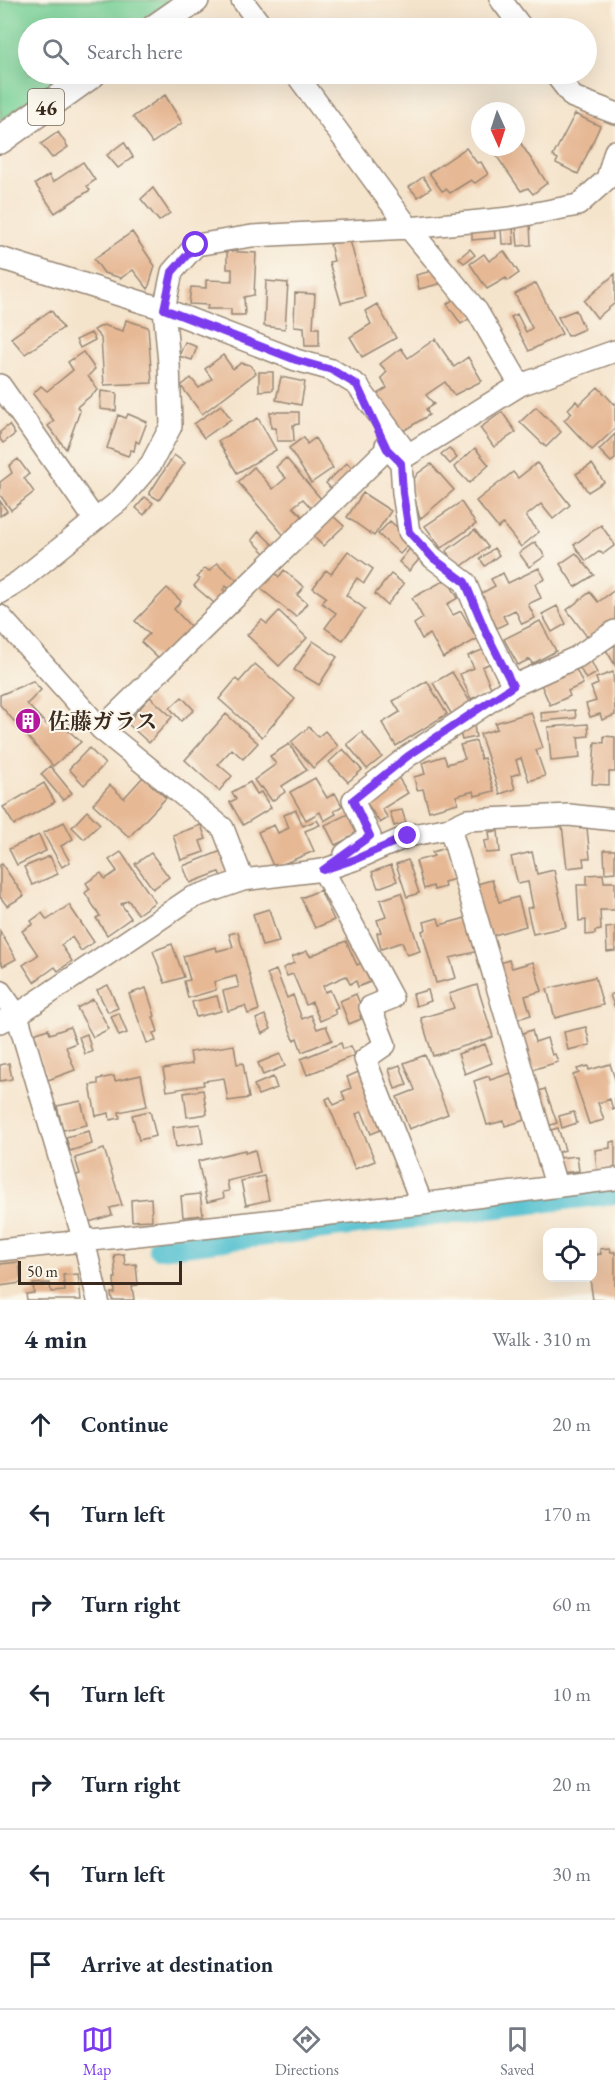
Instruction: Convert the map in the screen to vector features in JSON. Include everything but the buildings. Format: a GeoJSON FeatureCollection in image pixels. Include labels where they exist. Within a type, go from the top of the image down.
{"type":"FeatureCollection","features":[{"type":"Feature","properties":{"kind":"main road"},"geometry":{"type":"LineString","coordinates":[[169,18],[195,0]]}},
{"type":"Feature","properties":{"kind":"main road","name":"46"},"geometry":{"type":"LineString","coordinates":[[0,140],[78,84]]}},
{"type":"Feature","properties":{"kind":"street"},"geometry":{"type":"LineString","coordinates":[[242,0],[256,18]]}},
{"type":"Feature","properties":{"kind":"street"},"geometry":{"type":"LineString","coordinates":[[501,0],[514,18]]}},
{"type":"Feature","properties":{"kind":"street"},"geometry":{"type":"LineString","coordinates":[[303,84],[409,228],[477,311],[520,385]]}},
{"type":"Feature","properties":{"kind":"street"},"geometry":{"type":"LineString","coordinates":[[563,84],[573,97],[615,113]]}},
{"type":"Feature","properties":{"kind":"street"},"geometry":{"type":"LineString","coordinates":[[0,593],[18,582],[119,501],[151,464],[171,426],[164,309],[172,272],[196,245],[252,236],[409,228],[510,218],[578,205],[607,179],[615,151]]}},
{"type":"Feature","properties":{"kind":"street"},"geometry":{"type":"LineString","coordinates":[[0,258],[164,309],[296,360],[332,370],[357,385],[408,454],[520,385],[615,351]]}},
{"type":"Feature","properties":{"kind":"street"},"geometry":{"type":"LineString","coordinates":[[0,385],[95,520]]}},
{"type":"Feature","properties":{"kind":"street"},"geometry":{"type":"LineString","coordinates":[[357,385],[387,449],[401,463],[409,532],[433,558],[465,582],[485,630],[513,686]]}},
{"type":"Feature","properties":{"kind":"street"},"geometry":{"type":"LineString","coordinates":[[101,729],[387,449]]}},
{"type":"Feature","properties":{"kind":"street"},"geometry":{"type":"LineString","coordinates":[[0,616],[101,729],[223,828],[243,880]]}},
{"type":"Feature","properties":{"kind":"street"},"geometry":{"type":"LineString","coordinates":[[323,870],[370,836],[353,800],[408,756],[513,686],[576,657],[615,631]]}},
{"type":"Feature","properties":{"kind":"street"},"geometry":{"type":"LineString","coordinates":[[8,1018],[191,898],[243,880],[323,870],[356,859],[408,836],[450,828],[467,820],[569,815],[615,820]]}},
{"type":"Feature","properties":{"kind":"street"},"geometry":{"type":"LineString","coordinates":[[450,828],[556,1185]]}},
{"type":"Feature","properties":{"kind":"street"},"geometry":{"type":"LineString","coordinates":[[323,870],[392,998],[370,1006],[385,1045],[365,1059],[422,1204]]}},
{"type":"Feature","properties":{"kind":"street"},"geometry":{"type":"LineString","coordinates":[[0,991],[84,1241],[98,1300]]}},
{"type":"Feature","properties":{"kind":"street"},"geometry":{"type":"LineString","coordinates":[[0,1250],[422,1204],[615,1179]]}},
{"type":"Feature","properties":{"kind":"green space"},"geometry":{"type":"Polygon","coordinates":[[[0,0],[171,0],[145,18],[18,18],[18,84],[53,84],[0,121],[0,0]]]}},
{"type":"Feature","properties":{"kind":"waterway"},"geometry":{"type":"LineString","coordinates":[[159,1248],[615,1193]]}},
{"type":"Feature","properties":{"kind":"place","name":"佐藤ガラス"},"geometry":{"type":"Point","coordinates":[28,721]}},
{"type":"Feature","properties":{"kind":"route"},"geometry":{"type":"LineString","coordinates":[[196,245],[172,272],[164,309],[296,360],[332,370],[357,385],[387,449],[401,463],[409,532],[433,558],[465,582],[485,630],[513,686],[408,756],[353,800],[370,836],[323,870],[356,859],[408,836]]}}]}
